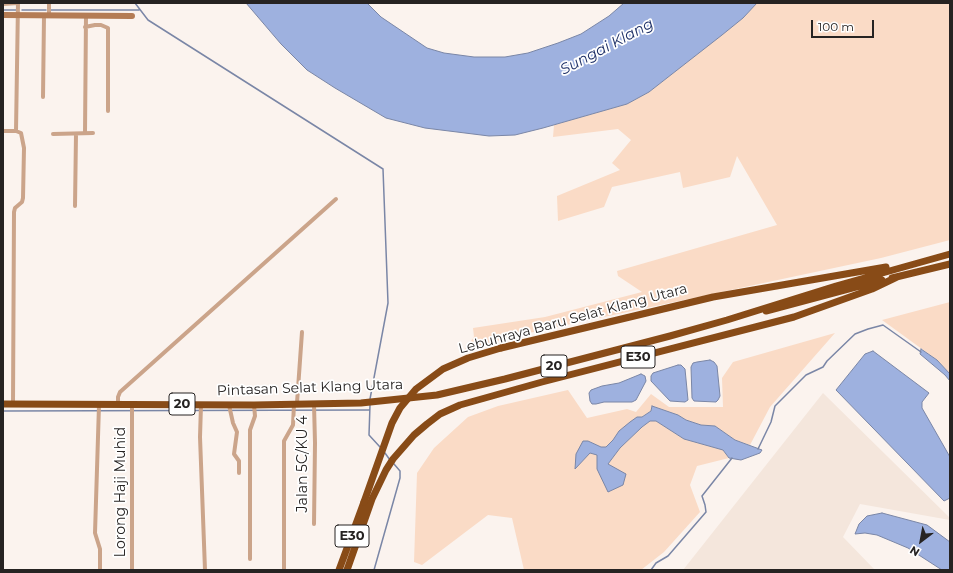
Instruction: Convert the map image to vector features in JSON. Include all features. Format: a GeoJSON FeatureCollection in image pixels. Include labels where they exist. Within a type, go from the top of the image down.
{"type":"FeatureCollection","features":[{"type":"Feature","properties":{"kind":"highway","name":"Lebuhraya Baru Selat Klang Utara"},"geometry":{"type":"LineString","coordinates":[[727,320],[828,288],[950,254]]}},
{"type":"Feature","properties":{"kind":"highway","name":"Lebuhraya Baru Selat Klang Utara"},"geometry":{"type":"LineString","coordinates":[[340,570],[392,423],[400,408],[416,388],[443,369],[468,358],[501,348],[713,297],[864,272],[938,257]]}},
{"type":"Feature","properties":{"kind":"highway","name":"E30"},"geometry":{"type":"LineString","coordinates":[[727,320],[784,307],[897,276],[950,264]]}},
{"type":"Feature","properties":{"kind":"highway","name":"E30"},"geometry":{"type":"LineString","coordinates":[[347,570],[372,499],[386,470],[393,459],[414,435],[440,414],[460,405],[616,362],[794,317],[872,289],[897,276]]}},
{"type":"Feature","properties":{"kind":"highway","name":"Pintasan Selat Klang Utara"},"geometry":{"type":"LineString","coordinates":[[3,404],[229,407],[379,402],[465,389],[727,320]]}},
{"type":"Feature","properties":{"kind":"street"},"geometry":{"type":"LineString","coordinates":[[43,97],[49,3]]}},
{"type":"Feature","properties":{"kind":"street"},"geometry":{"type":"LineString","coordinates":[[3,4],[18,5],[16,131]]}},
{"type":"Feature","properties":{"kind":"street"},"geometry":{"type":"LineString","coordinates":[[3,15],[132,16]]}},
{"type":"Feature","properties":{"kind":"street"},"geometry":{"type":"LineString","coordinates":[[85,133],[86,16]]}},
{"type":"Feature","properties":{"kind":"street"},"geometry":{"type":"LineString","coordinates":[[85,27],[100,25],[108,28],[108,111]]}},
{"type":"Feature","properties":{"kind":"street"},"geometry":{"type":"LineString","coordinates":[[3,131],[16,131],[21,133],[24,148],[23,198],[22,202],[14,208],[14,404]]}},
{"type":"Feature","properties":{"kind":"street"},"geometry":{"type":"LineString","coordinates":[[53,134],[93,133]]}},
{"type":"Feature","properties":{"kind":"street"},"geometry":{"type":"LineString","coordinates":[[75,206],[76,134]]}},
{"type":"Feature","properties":{"kind":"street"},"geometry":{"type":"LineString","coordinates":[[118,405],[118,397],[120,392],[336,199]]}},
{"type":"Feature","properties":{"kind":"street"},"geometry":{"type":"LineString","coordinates":[[284,570],[284,441],[293,425],[302,332]]}},
{"type":"Feature","properties":{"kind":"street","name":"Jalan 5C/KU 4"},"geometry":{"type":"LineString","coordinates":[[314,403],[316,443],[314,524]]}},
{"type":"Feature","properties":{"kind":"street"},"geometry":{"type":"LineString","coordinates":[[99,406],[95,533],[100,549],[100,570]]}},
{"type":"Feature","properties":{"kind":"street","name":"Lorong Haji Muhid"},"geometry":{"type":"LineString","coordinates":[[132,406],[132,570]]}},
{"type":"Feature","properties":{"kind":"street"},"geometry":{"type":"LineString","coordinates":[[201,406],[200,436],[204,570]]}},
{"type":"Feature","properties":{"kind":"street"},"geometry":{"type":"LineString","coordinates":[[250,559],[250,430],[255,414],[254,406]]}},
{"type":"Feature","properties":{"kind":"street"},"geometry":{"type":"LineString","coordinates":[[229,407],[237,432],[234,454],[239,461],[239,473]]}},
{"type":"Feature","properties":{"kind":"shaded area"},"geometry":{"type":"Polygon","coordinates":[[[757,3],[950,3],[950,240],[881,258],[510,337],[462,353],[474,337],[473,328],[545,317],[642,292],[618,276],[617,271],[777,225],[737,156],[730,177],[683,188],[680,172],[612,187],[604,207],[558,221],[557,196],[620,170],[612,163],[631,140],[618,129],[553,137],[554,125],[627,104],[649,92],[743,18],[757,3]]]}},
{"type":"Feature","properties":{"kind":"shaded area"},"geometry":{"type":"Polygon","coordinates":[[[950,302],[950,374],[937,360],[882,320],[950,302]]]}},
{"type":"Feature","properties":{"kind":"shaded area"},"geometry":{"type":"Polygon","coordinates":[[[835,333],[770,407],[750,445],[735,440],[715,426],[701,425],[652,406],[651,411],[619,431],[606,447],[601,447],[588,441],[575,468],[590,453],[598,455],[597,469],[608,464],[620,448],[650,421],[656,421],[684,439],[723,450],[729,458],[697,466],[690,485],[700,512],[664,552],[641,570],[524,570],[512,518],[488,515],[422,565],[414,562],[417,473],[434,448],[468,417],[498,406],[568,390],[587,418],[627,409],[636,412],[651,394],[669,407],[723,407],[722,378],[733,362],[835,333]]]}},
{"type":"Feature","properties":{"kind":"shaded area"},"geometry":{"type":"Polygon","coordinates":[[[823,393],[950,518],[950,520],[860,504],[843,537],[875,570],[683,570],[823,393]]]}},
{"type":"Feature","properties":{"kind":"water","name":"Sungai Klang"},"geometry":{"type":"Polygon","coordinates":[[[246,3],[367,3],[381,17],[427,48],[444,53],[474,57],[505,57],[528,53],[581,34],[609,16],[624,3],[757,3],[743,18],[649,92],[627,104],[515,135],[489,136],[425,128],[386,118],[307,70],[281,44],[246,3]]]}},
{"type":"Feature","properties":{"kind":"water"},"geometry":{"type":"Polygon","coordinates":[[[921,349],[937,360],[950,374],[950,381],[920,354],[921,349]]]}},
{"type":"Feature","properties":{"kind":"water"},"geometry":{"type":"Polygon","coordinates":[[[873,351],[929,393],[922,402],[922,408],[950,457],[950,498],[944,501],[836,390],[865,354],[873,351]]]}},
{"type":"Feature","properties":{"kind":"water"},"geometry":{"type":"Polygon","coordinates":[[[710,360],[717,366],[720,396],[716,402],[694,401],[692,398],[691,367],[693,363],[710,360]]]}},
{"type":"Feature","properties":{"kind":"water"},"geometry":{"type":"Polygon","coordinates":[[[681,365],[685,369],[688,400],[685,402],[670,401],[651,381],[651,376],[653,373],[681,365]]]}},
{"type":"Feature","properties":{"kind":"water"},"geometry":{"type":"Polygon","coordinates":[[[641,374],[645,376],[646,381],[636,400],[632,402],[604,402],[596,404],[592,404],[590,401],[589,393],[591,390],[602,386],[619,383],[641,374]]]}},
{"type":"Feature","properties":{"kind":"water"},"geometry":{"type":"Polygon","coordinates":[[[652,406],[701,425],[715,426],[735,440],[762,450],[760,453],[741,460],[729,458],[723,450],[684,439],[656,421],[650,421],[620,448],[608,464],[626,474],[623,485],[608,492],[597,469],[597,455],[590,453],[575,469],[576,454],[583,441],[588,441],[601,447],[606,447],[619,431],[637,417],[642,417],[651,411],[652,406]]]}},
{"type":"Feature","properties":{"kind":"water"},"geometry":{"type":"Polygon","coordinates":[[[882,513],[927,525],[950,542],[950,570],[942,570],[908,548],[877,535],[865,533],[855,534],[859,524],[867,516],[882,513]]]}},
{"type":"Feature","properties":{"kind":"waterway"},"geometry":{"type":"LineString","coordinates":[[135,3],[148,20],[383,169],[388,303],[370,399]]}},
{"type":"Feature","properties":{"kind":"waterway"},"geometry":{"type":"LineString","coordinates":[[3,10],[16,10]]}},
{"type":"Feature","properties":{"kind":"waterway"},"geometry":{"type":"LineString","coordinates":[[22,10],[46,10]]}},
{"type":"Feature","properties":{"kind":"waterway"},"geometry":{"type":"LineString","coordinates":[[51,10],[139,10]]}},
{"type":"Feature","properties":{"kind":"waterway"},"geometry":{"type":"LineString","coordinates":[[758,449],[771,422],[775,406],[806,375],[823,367],[827,361],[855,334],[883,325],[921,352]]}},
{"type":"Feature","properties":{"kind":"waterway"},"geometry":{"type":"LineString","coordinates":[[370,405],[369,435],[380,447]]}},
{"type":"Feature","properties":{"kind":"waterway"},"geometry":{"type":"LineString","coordinates":[[3,411],[369,410]]}},
{"type":"Feature","properties":{"kind":"waterway"},"geometry":{"type":"LineString","coordinates":[[385,453],[390,460]]}},
{"type":"Feature","properties":{"kind":"waterway"},"geometry":{"type":"LineString","coordinates":[[651,570],[656,563],[668,556],[706,512],[702,496],[732,458]]}},
{"type":"Feature","properties":{"kind":"waterway"},"geometry":{"type":"LineString","coordinates":[[374,570],[400,478],[400,471],[394,464]]}}]}
